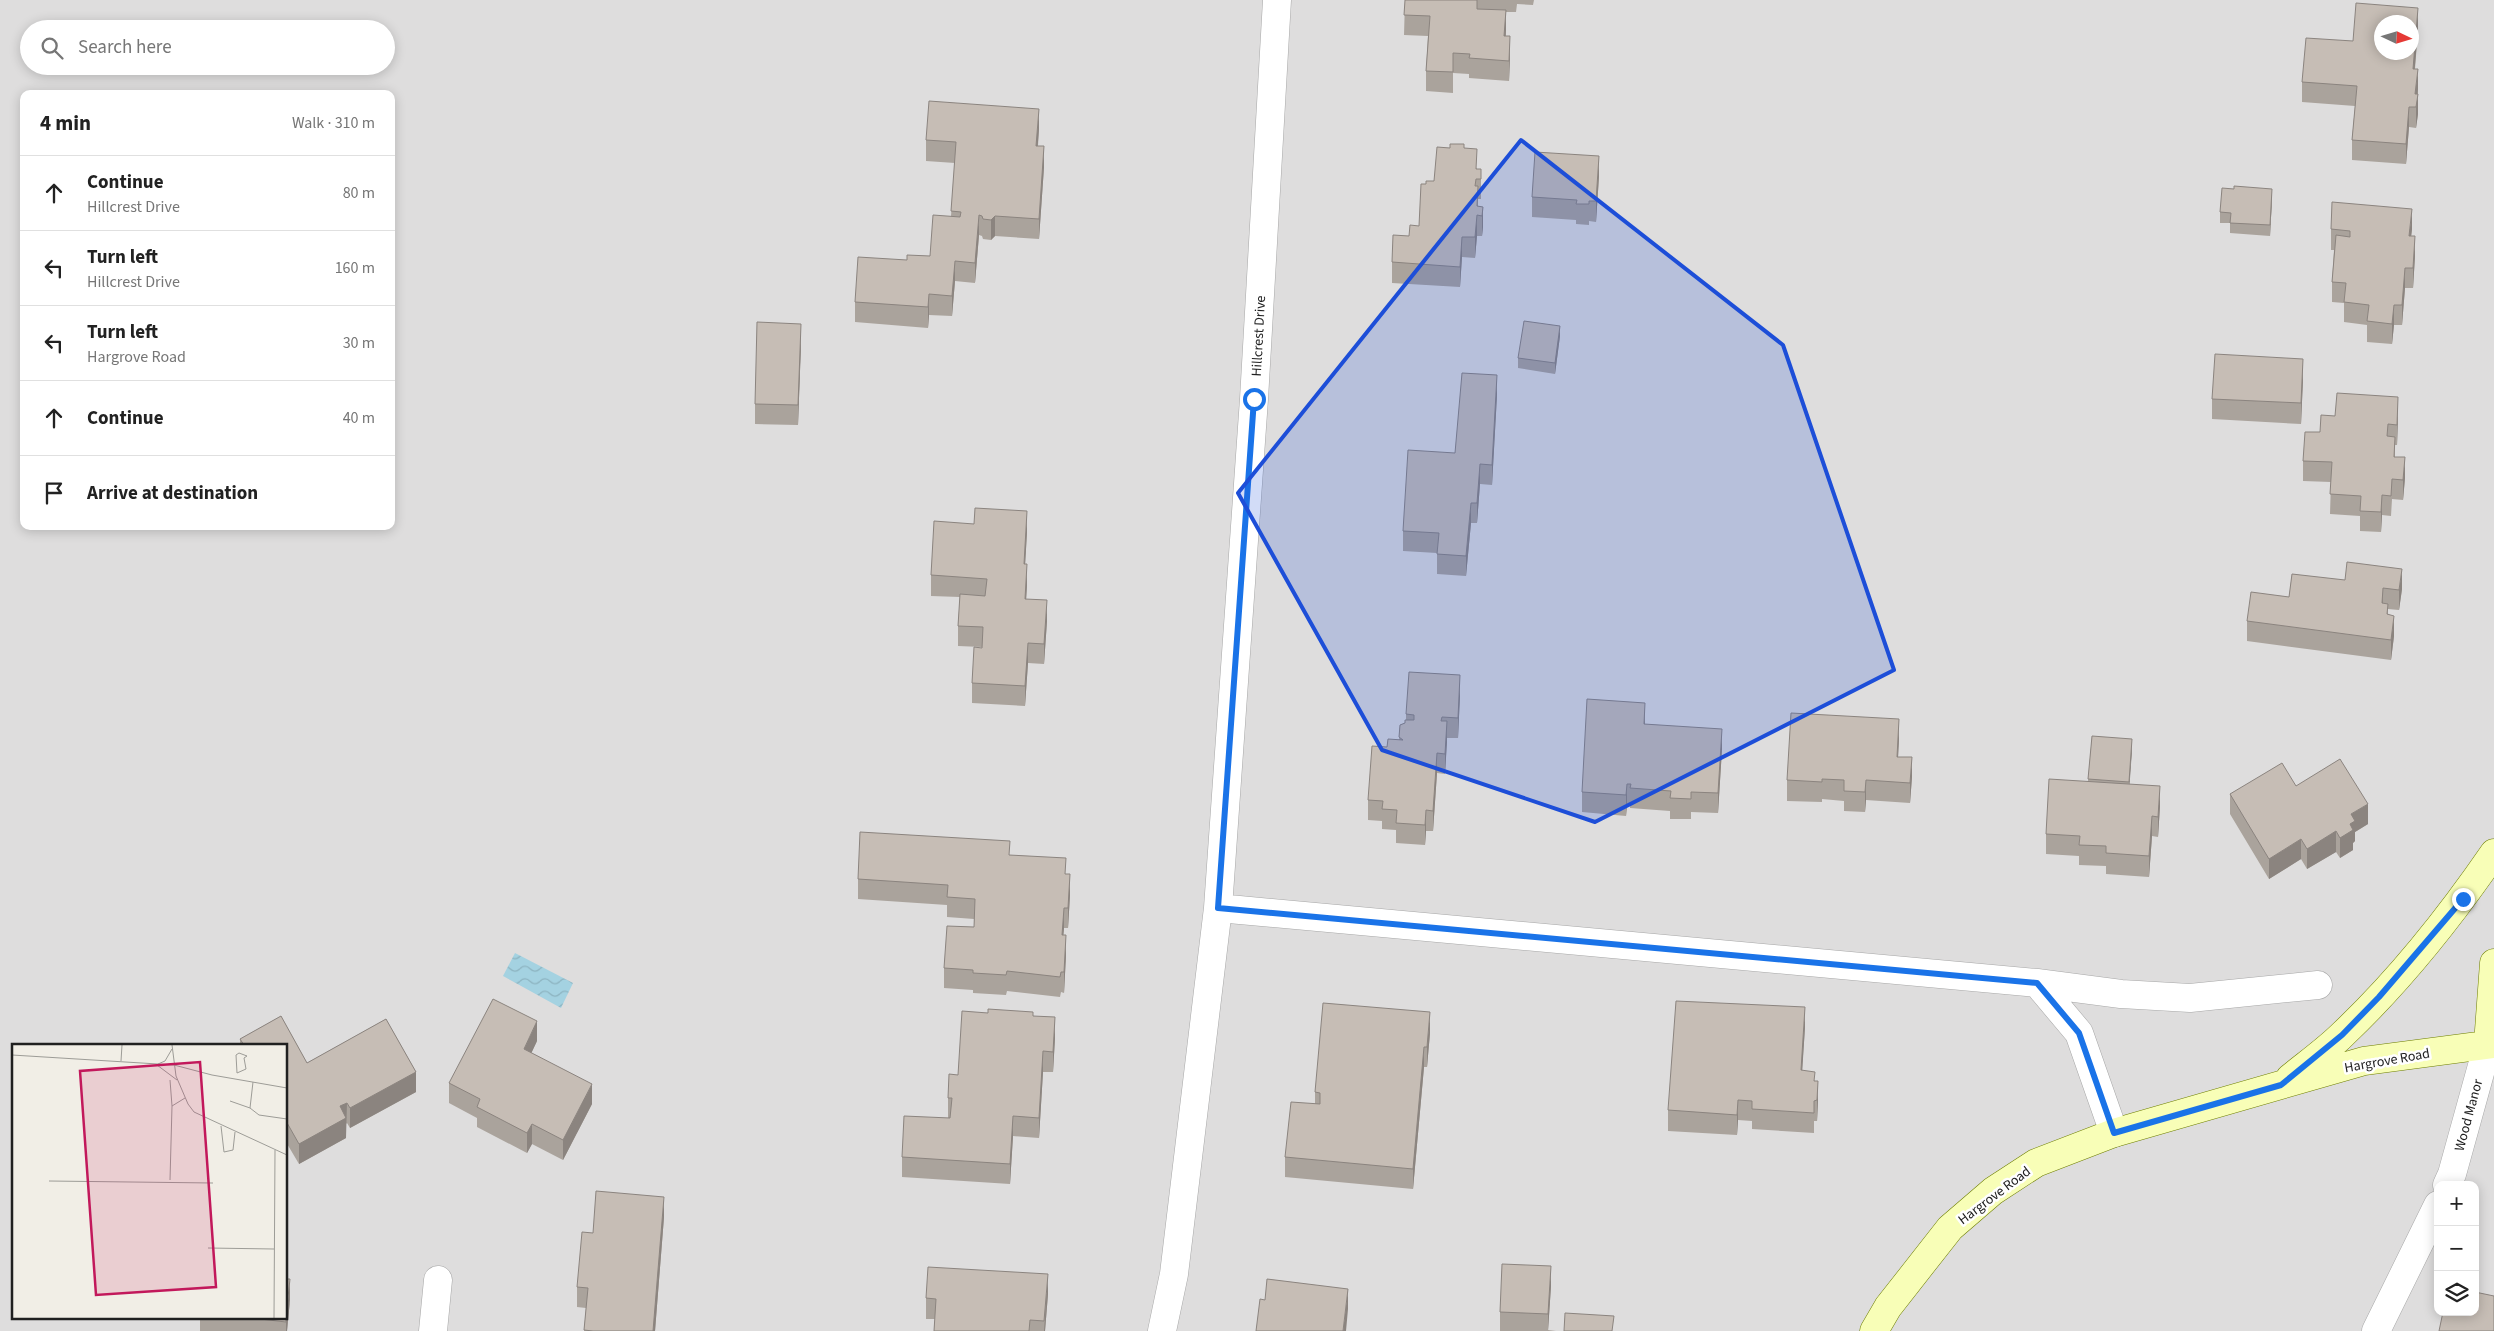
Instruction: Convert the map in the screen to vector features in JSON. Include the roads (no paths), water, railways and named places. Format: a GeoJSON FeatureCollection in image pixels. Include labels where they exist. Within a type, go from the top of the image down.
{"type":"FeatureCollection","features":[{"type":"Feature","properties":{"kind":"main road"},"geometry":{"type":"LineString","coordinates":[[2281,1085],[2342,1035],[2379,997],[2463,899],[2494,853]]}},
{"type":"Feature","properties":{"kind":"main road"},"geometry":{"type":"LineString","coordinates":[[2491,1044],[2494,963]]}},
{"type":"Feature","properties":{"kind":"main road","name":"Hargrove Road"},"geometry":{"type":"LineString","coordinates":[[1874,1331],[1888,1307],[1950,1228],[1993,1192],[2036,1163],[2114,1133],[2364,1061],[2491,1044]]}},
{"type":"Feature","properties":{"kind":"street","name":"Hillcrest Drive"},"geometry":{"type":"LineString","coordinates":[[1162,1331],[1174,1274],[1218,908],[1253,409],[1277,0]]}},
{"type":"Feature","properties":{"kind":"street"},"geometry":{"type":"LineString","coordinates":[[1218,908],[2037,983],[2121,994],[2190,998],[2318,985]]}},
{"type":"Feature","properties":{"kind":"street"},"geometry":{"type":"LineString","coordinates":[[2037,983],[2079,1033],[2114,1133]]}},
{"type":"Feature","properties":{"kind":"street","name":"Wood Manor"},"geometry":{"type":"LineString","coordinates":[[2449,1181],[2491,1044]]}},
{"type":"Feature","properties":{"kind":"street"},"geometry":{"type":"LineString","coordinates":[[2376,1331],[2434,1213]]}},
{"type":"Feature","properties":{"kind":"street"},"geometry":{"type":"LineString","coordinates":[[433,1331],[438,1280]]}},
{"type":"Feature","properties":{"kind":"water"},"geometry":{"type":"Polygon","coordinates":[[[515,953],[573,983],[561,1008],[503,976],[515,953]]]}}]}
